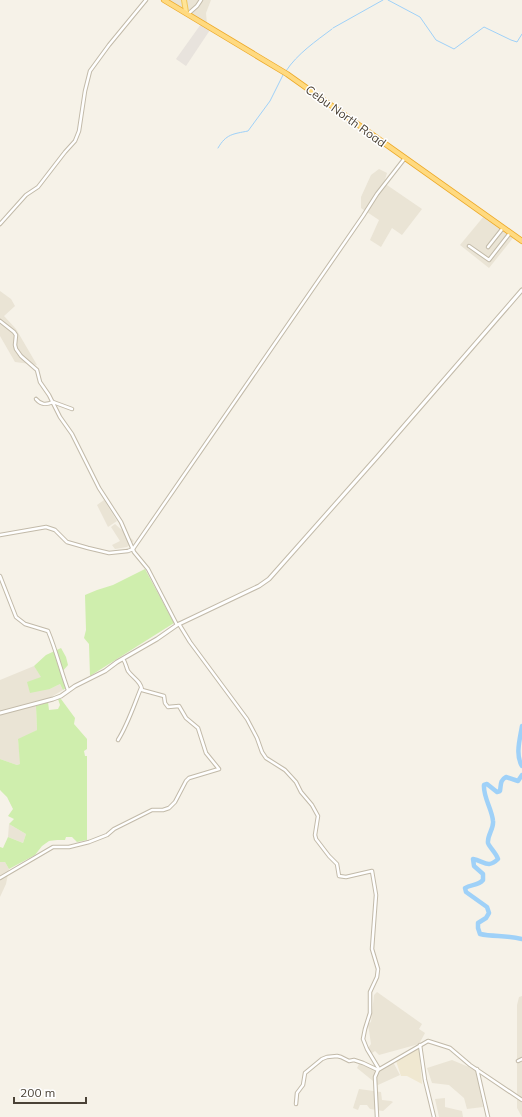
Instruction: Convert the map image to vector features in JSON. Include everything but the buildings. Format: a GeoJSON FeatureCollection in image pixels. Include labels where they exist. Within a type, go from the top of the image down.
{"type":"FeatureCollection","features":[{"type":"Feature","properties":{"kind":"highway","name":"Cebu North Road"},"geometry":{"type":"LineString","coordinates":[[164,0],[287,74],[522,241]]}},
{"type":"Feature","properties":{"kind":"main road"},"geometry":{"type":"LineString","coordinates":[[184,0],[187,13]]}},
{"type":"Feature","properties":{"kind":"street"},"geometry":{"type":"LineString","coordinates":[[0,224],[26,195],[38,187],[75,141],[79,131],[85,91],[90,71],[146,0]]}},
{"type":"Feature","properties":{"kind":"street"},"geometry":{"type":"LineString","coordinates":[[187,13],[197,6],[202,0]]}},
{"type":"Feature","properties":{"kind":"street"},"geometry":{"type":"LineString","coordinates":[[0,535],[46,527],[55,530],[67,542],[88,548],[109,553],[133,549],[377,194],[405,158]]}},
{"type":"Feature","properties":{"kind":"street"},"geometry":{"type":"LineString","coordinates":[[488,247],[504,228]]}},
{"type":"Feature","properties":{"kind":"street"},"geometry":{"type":"LineString","coordinates":[[469,246],[489,260],[510,233]]}},
{"type":"Feature","properties":{"kind":"street"},"geometry":{"type":"LineString","coordinates":[[0,713],[53,699],[105,671],[157,639],[178,624],[259,586],[269,579],[522,290]]}},
{"type":"Feature","properties":{"kind":"street"},"geometry":{"type":"LineString","coordinates":[[0,320],[16,335],[15,345],[21,356],[37,370],[40,382],[76,441],[80,452],[100,488],[121,522],[133,549],[148,570],[178,624],[247,719],[255,732],[262,752],[266,758],[285,770],[296,782],[301,792],[312,805],[318,816],[315,834],[316,839],[337,864],[339,876],[346,877],[372,871],[376,895],[372,949],[378,969],[377,977],[370,992],[370,1013],[363,1038],[367,1050],[378,1069]]}},
{"type":"Feature","properties":{"kind":"street"},"geometry":{"type":"LineString","coordinates":[[36,399],[41,404],[48,404],[52,402],[72,410]]}},
{"type":"Feature","properties":{"kind":"street"},"geometry":{"type":"LineString","coordinates":[[0,576],[16,617],[25,624],[48,631],[60,661],[68,690]]}},
{"type":"Feature","properties":{"kind":"street"},"geometry":{"type":"LineString","coordinates":[[0,878],[53,847],[69,847],[89,842],[107,835],[114,829],[152,810],[163,810],[169,808],[175,802],[189,778],[219,769],[206,753],[198,728],[186,718],[181,708],[179,706],[168,707],[165,703],[164,696],[142,690],[142,687],[135,678],[128,672],[127,665],[123,659]]}},
{"type":"Feature","properties":{"kind":"street"},"geometry":{"type":"LineString","coordinates":[[118,740],[125,729],[142,687]]}},
{"type":"Feature","properties":{"kind":"street"},"geometry":{"type":"LineString","coordinates":[[376,1117],[375,1077],[378,1069],[428,1041],[446,1046],[522,1100]]}},
{"type":"Feature","properties":{"kind":"street"},"geometry":{"type":"LineString","coordinates":[[420,1046],[424,1080],[434,1117]]}},
{"type":"Feature","properties":{"kind":"street"},"geometry":{"type":"LineString","coordinates":[[296,1104],[297,1093],[303,1085],[305,1073],[322,1059],[341,1056],[378,1069]]}},
{"type":"Feature","properties":{"kind":"street"},"geometry":{"type":"LineString","coordinates":[[518,1060],[522,1059]]}},
{"type":"Feature","properties":{"kind":"street"},"geometry":{"type":"LineString","coordinates":[[477,1069],[488,1117]]}},
{"type":"Feature","properties":{"kind":"shaded area"},"geometry":{"type":"Polygon","coordinates":[[[165,0],[211,0],[206,13],[207,24],[165,0]]]}},
{"type":"Feature","properties":{"kind":"shaded area"},"geometry":{"type":"Polygon","coordinates":[[[201,24],[210,30],[186,66],[176,59],[201,24]]]}},
{"type":"Feature","properties":{"kind":"shaded area"},"geometry":{"type":"Polygon","coordinates":[[[379,169],[387,173],[384,183],[422,209],[402,235],[392,228],[381,247],[370,240],[379,220],[361,208],[361,197],[371,175],[379,169]]]}},
{"type":"Feature","properties":{"kind":"shaded area"},"geometry":{"type":"Polygon","coordinates":[[[484,216],[513,238],[489,268],[460,245],[484,216]]]}},
{"type":"Feature","properties":{"kind":"shaded area"},"geometry":{"type":"Polygon","coordinates":[[[0,291],[11,299],[15,306],[4,316],[16,329],[37,365],[15,362],[0,336],[0,291]]]}},
{"type":"Feature","properties":{"kind":"shaded area"},"geometry":{"type":"Polygon","coordinates":[[[104,500],[117,521],[108,527],[97,505],[104,500]]]}},
{"type":"Feature","properties":{"kind":"shaded area"},"geometry":{"type":"Polygon","coordinates":[[[115,524],[134,541],[127,547],[115,549],[112,545],[120,541],[111,527],[115,524]]]}},
{"type":"Feature","properties":{"kind":"shaded area"},"geometry":{"type":"Polygon","coordinates":[[[34,666],[50,689],[60,684],[63,690],[36,706],[37,730],[18,740],[21,764],[17,765],[0,759],[0,680],[34,666]]]}},
{"type":"Feature","properties":{"kind":"shaded area"},"geometry":{"type":"Polygon","coordinates":[[[9,824],[26,834],[23,843],[8,837],[9,824]]]}},
{"type":"Feature","properties":{"kind":"shaded area"},"geometry":{"type":"Polygon","coordinates":[[[0,862],[5,862],[9,869],[6,884],[0,897],[0,862]]]}},
{"type":"Feature","properties":{"kind":"shaded area"},"geometry":{"type":"Polygon","coordinates":[[[377,992],[422,1024],[419,1029],[425,1033],[419,1044],[379,1055],[375,1051],[372,1053],[368,1048],[371,1044],[368,1024],[371,1022],[374,995],[377,992]]]}},
{"type":"Feature","properties":{"kind":"shaded area"},"geometry":{"type":"Polygon","coordinates":[[[522,996],[522,1117],[517,1108],[517,1005],[519,997],[522,996]]]}},
{"type":"Feature","properties":{"kind":"shaded area"},"geometry":{"type":"Polygon","coordinates":[[[419,1048],[422,1084],[407,1076],[401,1076],[396,1061],[419,1048]]]}},
{"type":"Feature","properties":{"kind":"shaded area"},"geometry":{"type":"Polygon","coordinates":[[[452,1060],[476,1070],[483,1107],[467,1109],[464,1098],[449,1085],[432,1083],[427,1068],[452,1060]]]}},
{"type":"Feature","properties":{"kind":"shaded area"},"geometry":{"type":"Polygon","coordinates":[[[393,1062],[400,1075],[378,1085],[357,1068],[359,1064],[378,1071],[393,1062]]]}},
{"type":"Feature","properties":{"kind":"shaded area"},"geometry":{"type":"Polygon","coordinates":[[[359,1089],[381,1092],[382,1100],[393,1102],[383,1111],[370,1109],[367,1105],[360,1105],[358,1110],[353,1108],[359,1089]]]}},
{"type":"Feature","properties":{"kind":"shaded area"},"geometry":{"type":"Polygon","coordinates":[[[445,1098],[445,1107],[462,1111],[463,1117],[439,1117],[435,1099],[445,1098]]]}},
{"type":"Feature","properties":{"kind":"green space"},"geometry":{"type":"Polygon","coordinates":[[[145,569],[174,623],[90,676],[89,644],[84,638],[86,630],[85,595],[113,585],[145,569]]]}},
{"type":"Feature","properties":{"kind":"green space"},"geometry":{"type":"Polygon","coordinates":[[[61,648],[68,665],[61,673],[66,688],[63,690],[60,684],[50,689],[30,693],[27,682],[41,677],[34,666],[46,655],[61,648]]]}},
{"type":"Feature","properties":{"kind":"green space"},"geometry":{"type":"Polygon","coordinates":[[[58,699],[61,699],[75,718],[74,724],[87,739],[87,749],[84,751],[85,756],[87,756],[87,840],[77,842],[72,837],[66,837],[65,840],[49,841],[42,846],[35,855],[9,869],[5,862],[0,862],[0,847],[3,848],[8,837],[23,843],[26,834],[9,824],[14,819],[8,816],[13,809],[7,797],[0,790],[0,759],[17,765],[20,764],[18,739],[37,730],[36,706],[48,702],[49,710],[58,709],[60,705],[58,699]]]}},
{"type":"Feature","properties":{"kind":"waterway"},"geometry":{"type":"LineString","coordinates":[[333,28],[383,0]]}},
{"type":"Feature","properties":{"kind":"waterway"},"geometry":{"type":"LineString","coordinates":[[388,0],[420,17],[436,40],[454,49],[484,27],[517,42],[522,34]]}},
{"type":"Feature","properties":{"kind":"waterway"},"geometry":{"type":"LineString","coordinates":[[286,71],[301,53],[332,29]]}},
{"type":"Feature","properties":{"kind":"waterway"},"geometry":{"type":"LineString","coordinates":[[218,148],[230,135],[248,131],[270,101],[283,75]]}},
{"type":"Feature","properties":{"kind":"waterway"},"geometry":{"type":"LineString","coordinates":[[522,726],[518,752],[522,766]]}},
{"type":"Feature","properties":{"kind":"waterway"},"geometry":{"type":"LineString","coordinates":[[522,775],[518,781],[506,777],[504,778],[501,783],[500,791],[497,792],[487,784],[484,785],[484,790],[493,821],[488,837],[488,843],[498,859],[491,864],[486,864],[473,859],[474,866],[483,874],[483,880],[465,888],[466,892],[487,907],[489,913],[486,918],[478,923],[480,934],[522,939]]}}]}
